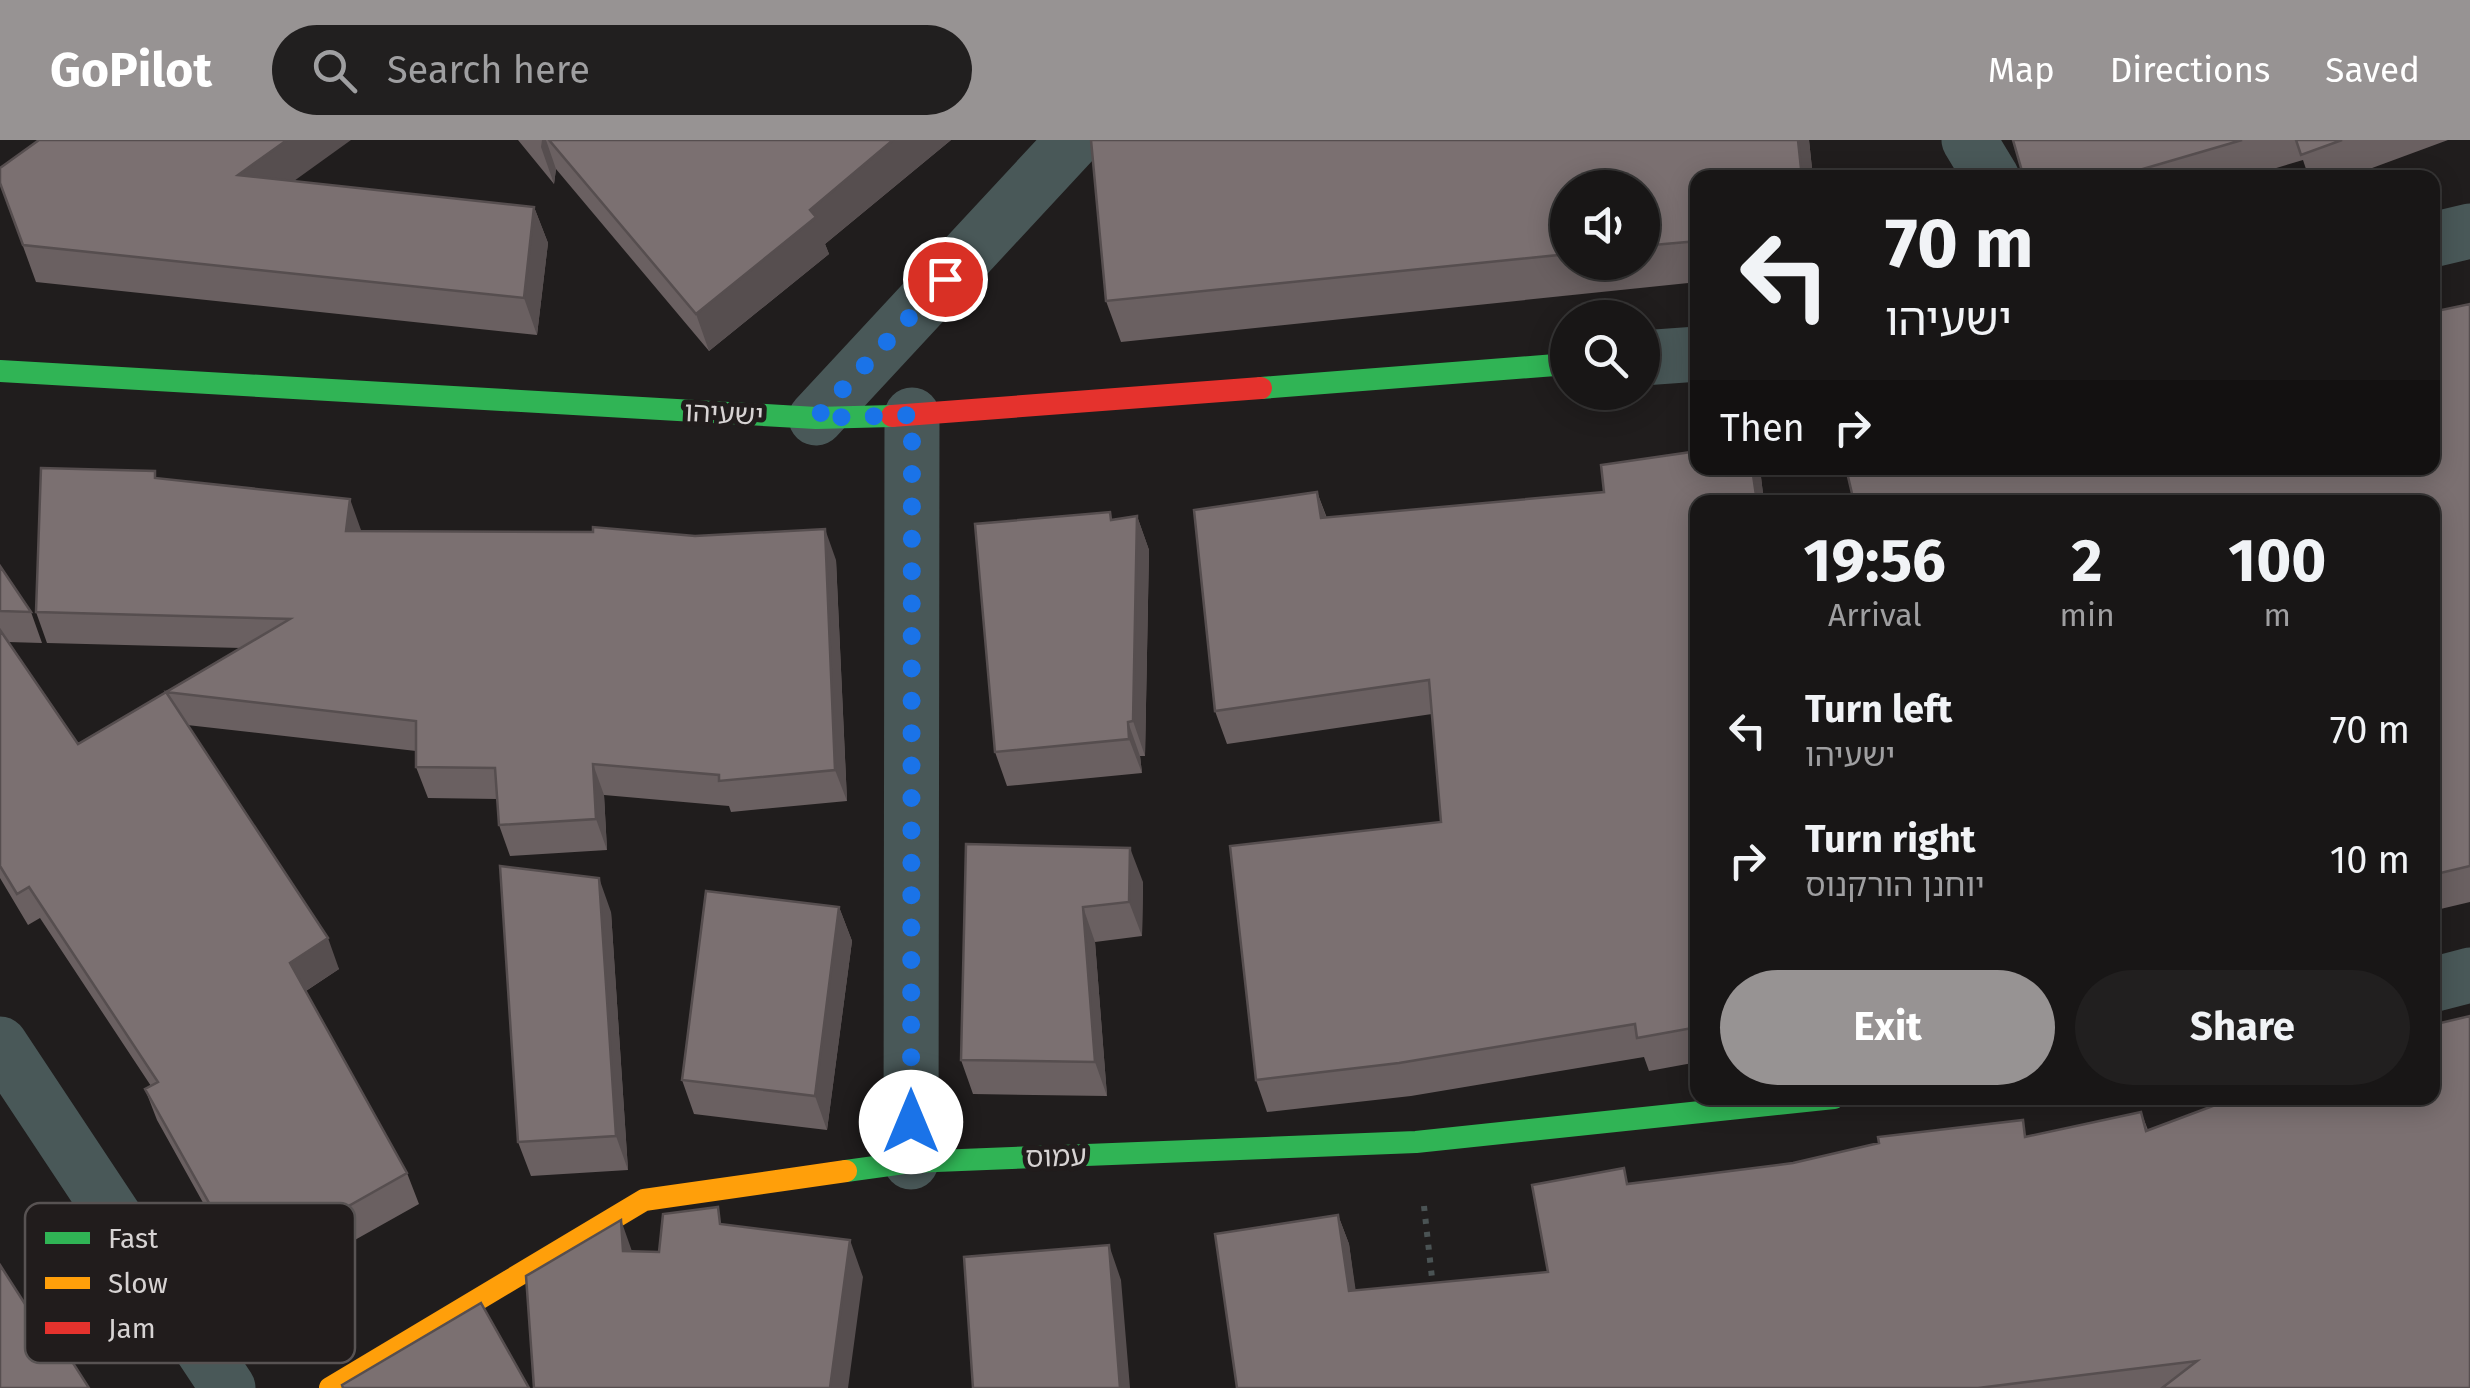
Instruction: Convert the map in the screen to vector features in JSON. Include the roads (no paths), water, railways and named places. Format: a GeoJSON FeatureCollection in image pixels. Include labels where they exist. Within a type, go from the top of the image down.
{"type":"FeatureCollection","features":[{"type":"Feature","properties":{"kind":"street"},"geometry":{"type":"LineString","coordinates":[[816,418],[1074,140]]}},
{"type":"Feature","properties":{"kind":"street"},"geometry":{"type":"LineString","coordinates":[[1969,140],[1987,170]]}},
{"type":"Feature","properties":{"kind":"street"},"geometry":{"type":"LineString","coordinates":[[2440,238],[2470,231]]}},
{"type":"Feature","properties":{"kind":"street"},"geometry":{"type":"LineString","coordinates":[[1660,357],[1690,355]]}},
{"type":"Feature","properties":{"kind":"street","name":"ישעיהו"},"geometry":{"type":"LineString","coordinates":[[0,371],[816,418],[912,415],[1550,365]]}},
{"type":"Feature","properties":{"kind":"street"},"geometry":{"type":"LineString","coordinates":[[911,1162],[912,415]]}},
{"type":"Feature","properties":{"kind":"street"},"geometry":{"type":"LineString","coordinates":[[2440,982],[2470,976]]}},
{"type":"Feature","properties":{"kind":"street"},"geometry":{"type":"LineString","coordinates":[[0,1044],[105,1203]]}},
{"type":"Feature","properties":{"kind":"street","name":"עמוס"},"geometry":{"type":"LineString","coordinates":[[330,1388],[644,1200],[911,1162],[1416,1142],[1768,1105]]}},
{"type":"Feature","properties":{"kind":"street"},"geometry":{"type":"LineString","coordinates":[[211,1363],[228,1388]]}}]}
